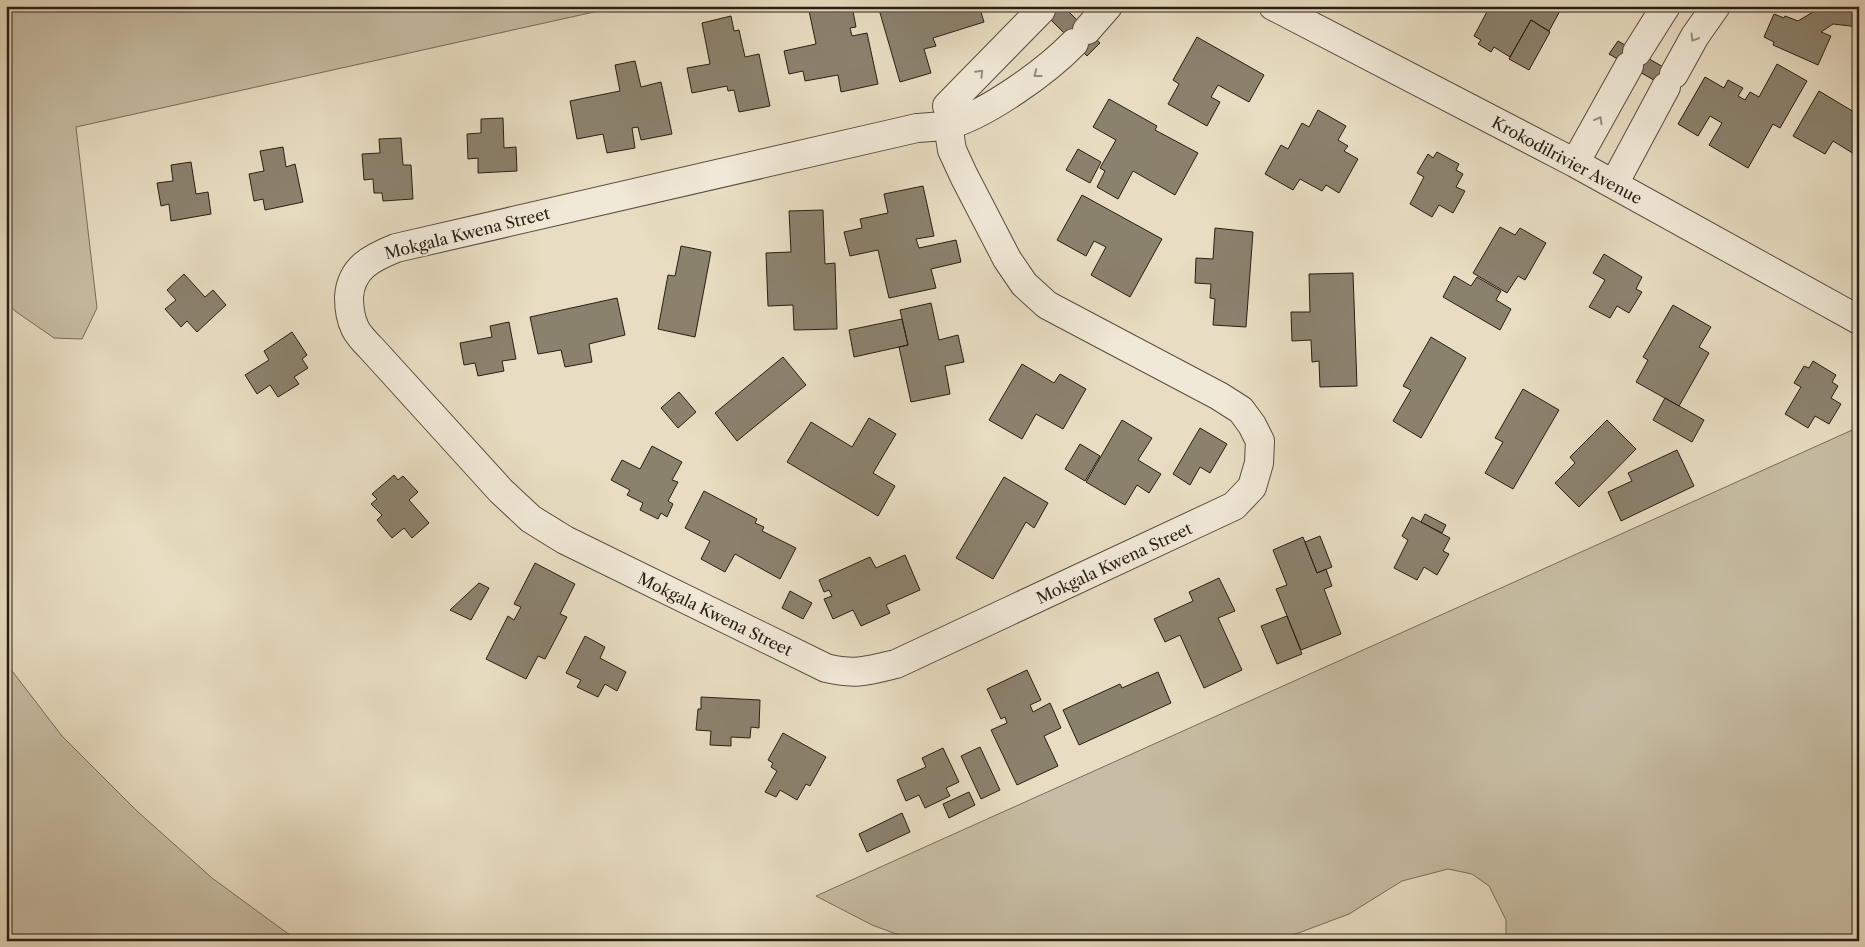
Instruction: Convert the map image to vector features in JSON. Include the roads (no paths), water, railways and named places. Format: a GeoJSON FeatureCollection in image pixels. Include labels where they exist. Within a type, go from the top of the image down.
{"type":"FeatureCollection","features":[{"type":"Feature","properties":{"kind":"street","name":"Mokgala Kwena Street"},"geometry":{"type":"LineString","coordinates":[[959,95],[948,125],[952,150],[1007,259],[1024,284],[1047,305],[1241,410],[1252,425],[1260,441],[1259,463],[1252,487],[1234,506],[896,664],[847,673],[826,668],[565,540],[531,519],[501,491],[355,328],[349,308],[350,284],[361,267],[376,256],[389,251],[918,128],[948,125],[974,115],[1003,99],[1037,74],[1080,36],[1108,6]]}},
{"type":"Feature","properties":{"kind":"street","name":"Krokodilrivier Avenue"},"geometry":{"type":"LineString","coordinates":[[1273,6],[1575,163],[1859,320]]}},
{"type":"Feature","properties":{"kind":"street"},"geometry":{"type":"LineString","coordinates":[[1575,163],[1633,59],[1666,6]]}},
{"type":"Feature","properties":{"kind":"street"},"geometry":{"type":"LineString","coordinates":[[1614,184],[1695,36],[1716,6]]}},
{"type":"Feature","properties":{"kind":"street","name":"Mokgala Kwena Street"},"geometry":{"type":"LineString","coordinates":[[918,128],[959,95],[1041,10]]}}]}
